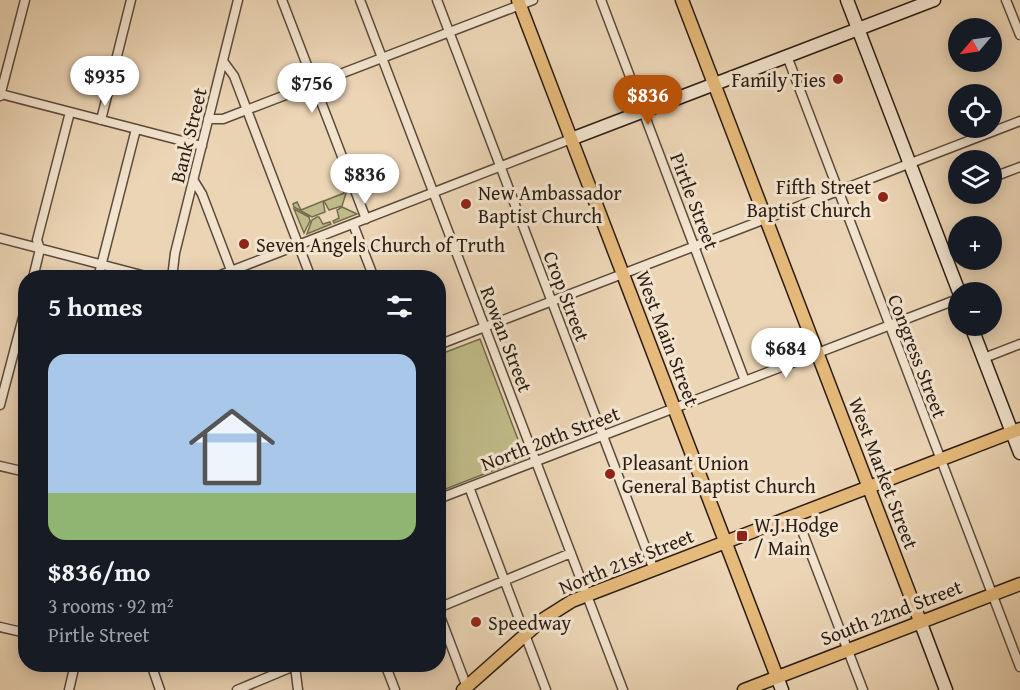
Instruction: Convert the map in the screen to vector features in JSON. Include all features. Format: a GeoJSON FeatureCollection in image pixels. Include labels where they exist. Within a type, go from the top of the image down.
{"type":"FeatureCollection","features":[{"type":"Feature","properties":{"kind":"main road","name":"West Market Street"},"geometry":{"type":"LineString","coordinates":[[682,0],[920,621]]}},
{"type":"Feature","properties":{"kind":"main road","name":"West Main Street"},"geometry":{"type":"LineString","coordinates":[[519,3],[777,677]]}},
{"type":"Feature","properties":{"kind":"main road","name":"North 21st Street"},"geometry":{"type":"LineString","coordinates":[[466,688],[554,611],[587,596],[1016,431]]}},
{"type":"Feature","properties":{"kind":"main road","name":"South 22nd Street"},"geometry":{"type":"LineString","coordinates":[[744,690],[1020,584]]}},
{"type":"Feature","properties":{"kind":"street"},"geometry":{"type":"LineString","coordinates":[[25,0],[0,95],[202,146]]}},
{"type":"Feature","properties":{"kind":"street"},"geometry":{"type":"LineString","coordinates":[[101,120],[131,0]]}},
{"type":"Feature","properties":{"kind":"street","name":"Bank Street"},"geometry":{"type":"LineString","coordinates":[[173,270],[175,254],[238,0]]}},
{"type":"Feature","properties":{"kind":"street"},"geometry":{"type":"LineString","coordinates":[[282,0],[366,219]]}},
{"type":"Feature","properties":{"kind":"street","name":"Rowan Street"},"geometry":{"type":"LineString","coordinates":[[360,0],[623,690]]}},
{"type":"Feature","properties":{"kind":"street","name":"Crop Street"},"geometry":{"type":"LineString","coordinates":[[437,0],[654,570]]}},
{"type":"Feature","properties":{"kind":"street"},"geometry":{"type":"LineString","coordinates":[[208,119],[224,119],[519,3],[533,0]]}},
{"type":"Feature","properties":{"kind":"street","name":"Pirtle Street"},"geometry":{"type":"LineString","coordinates":[[601,0],[745,381]]}},
{"type":"Feature","properties":{"kind":"street"},"geometry":{"type":"LineString","coordinates":[[847,0],[955,282]]}},
{"type":"Feature","properties":{"kind":"street"},"geometry":{"type":"LineString","coordinates":[[242,270],[299,245],[934,0]]}},
{"type":"Feature","properties":{"kind":"street"},"geometry":{"type":"LineString","coordinates":[[1006,0],[1020,35]]}},
{"type":"Feature","properties":{"kind":"street","name":"Congress Street"},"geometry":{"type":"LineString","coordinates":[[787,56],[1020,667]]}},
{"type":"Feature","properties":{"kind":"street"},"geometry":{"type":"LineString","coordinates":[[223,61],[234,76],[248,110],[308,270]]}},
{"type":"Feature","properties":{"kind":"street"},"geometry":{"type":"LineString","coordinates":[[35,270],[40,249],[37,240],[70,112]]}},
{"type":"Feature","properties":{"kind":"street"},"geometry":{"type":"LineString","coordinates":[[446,342],[1020,121]]}},
{"type":"Feature","properties":{"kind":"street"},"geometry":{"type":"LineString","coordinates":[[100,270],[136,129]]}},
{"type":"Feature","properties":{"kind":"street"},"geometry":{"type":"LineString","coordinates":[[1002,174],[1020,166]]}},
{"type":"Feature","properties":{"kind":"street"},"geometry":{"type":"LineString","coordinates":[[194,181],[202,194],[231,270]]}},
{"type":"Feature","properties":{"kind":"street"},"geometry":{"type":"LineString","coordinates":[[353,224],[371,270]]}},
{"type":"Feature","properties":{"kind":"street"},"geometry":{"type":"LineString","coordinates":[[0,238],[123,270]]}},
{"type":"Feature","properties":{"kind":"street","name":"North 20th Street"},"geometry":{"type":"LineString","coordinates":[[446,496],[948,303]]}},
{"type":"Feature","properties":{"kind":"street"},"geometry":{"type":"LineString","coordinates":[[0,405],[18,336]]}},
{"type":"Feature","properties":{"kind":"street"},"geometry":{"type":"LineString","coordinates":[[975,336],[1016,431],[1020,453]]}},
{"type":"Feature","properties":{"kind":"street"},"geometry":{"type":"LineString","coordinates":[[984,358],[1020,344]]}},
{"type":"Feature","properties":{"kind":"street"},"geometry":{"type":"LineString","coordinates":[[0,466],[18,470]]}},
{"type":"Feature","properties":{"kind":"street"},"geometry":{"type":"LineString","coordinates":[[469,487],[546,690]]}},
{"type":"Feature","properties":{"kind":"street"},"geometry":{"type":"LineString","coordinates":[[796,515],[863,690]]}},
{"type":"Feature","properties":{"kind":"street","name":"North 21st Street"},"geometry":{"type":"LineString","coordinates":[[446,606],[571,553]]}},
{"type":"Feature","properties":{"kind":"street","name":"West Market Street"},"geometry":{"type":"LineString","coordinates":[[920,621],[946,690]]}},
{"type":"Feature","properties":{"kind":"street"},"geometry":{"type":"LineString","coordinates":[[0,627],[18,631]]}},
{"type":"Feature","properties":{"kind":"street"},"geometry":{"type":"LineString","coordinates":[[446,632],[466,688]]}},
{"type":"Feature","properties":{"kind":"street"},"geometry":{"type":"LineString","coordinates":[[69,690],[73,672]]}},
{"type":"Feature","properties":{"kind":"street"},"geometry":{"type":"LineString","coordinates":[[154,672],[160,690]]}},
{"type":"Feature","properties":{"kind":"street"},"geometry":{"type":"LineString","coordinates":[[237,690],[280,672]]}},
{"type":"Feature","properties":{"kind":"street"},"geometry":{"type":"LineString","coordinates":[[297,672],[298,690]]}},
{"type":"Feature","properties":{"kind":"street"},"geometry":{"type":"LineString","coordinates":[[388,672],[395,690]]}},
{"type":"Feature","properties":{"kind":"street","name":"West Main Street"},"geometry":{"type":"LineString","coordinates":[[777,677],[782,690]]}},
{"type":"Feature","properties":{"kind":"shaded area"},"geometry":{"type":"Polygon","coordinates":[[[347,190],[342,206],[329,210],[324,201],[347,190]]]}},
{"type":"Feature","properties":{"kind":"shaded area"},"geometry":{"type":"Polygon","coordinates":[[[323,201],[325,212],[312,217],[294,207],[293,204],[297,202],[301,210],[323,201]]]}},
{"type":"Feature","properties":{"kind":"shaded area"},"geometry":{"type":"Polygon","coordinates":[[[342,207],[357,214],[334,223],[333,221],[339,218],[337,210],[342,207]]]}},
{"type":"Feature","properties":{"kind":"shaded area"},"geometry":{"type":"Polygon","coordinates":[[[294,209],[309,217],[310,221],[304,233],[294,209]]]}},
{"type":"Feature","properties":{"kind":"shaded area"},"geometry":{"type":"Polygon","coordinates":[[[317,217],[323,224],[330,222],[331,224],[307,234],[312,220],[317,217]]]}},
{"type":"Feature","properties":{"kind":"shaded area"},"geometry":{"type":"Polygon","coordinates":[[[480,339],[525,458],[446,489],[446,352],[480,339]]]}},
{"type":"Feature","properties":{"kind":"place","name":"Family Ties"},"geometry":{"type":"Point","coordinates":[838,79]}},
{"type":"Feature","properties":{"kind":"place","name":"Fifth Street Baptist Church"},"geometry":{"type":"Point","coordinates":[883,197]}},
{"type":"Feature","properties":{"kind":"place","name":"New Ambassador Baptist Church"},"geometry":{"type":"Point","coordinates":[466,204]}},
{"type":"Feature","properties":{"kind":"place","name":"Seven Angels Church of Truth"},"geometry":{"type":"Point","coordinates":[244,244]}},
{"type":"Feature","properties":{"kind":"place","name":"Pleasant Union General Baptist Church"},"geometry":{"type":"Point","coordinates":[610,474]}},
{"type":"Feature","properties":{"kind":"place","name":"W.J.Hodge / Main"},"geometry":{"type":"Point","coordinates":[742,536]}},
{"type":"Feature","properties":{"kind":"place","name":"Speedway"},"geometry":{"type":"Point","coordinates":[476,622]}}]}
